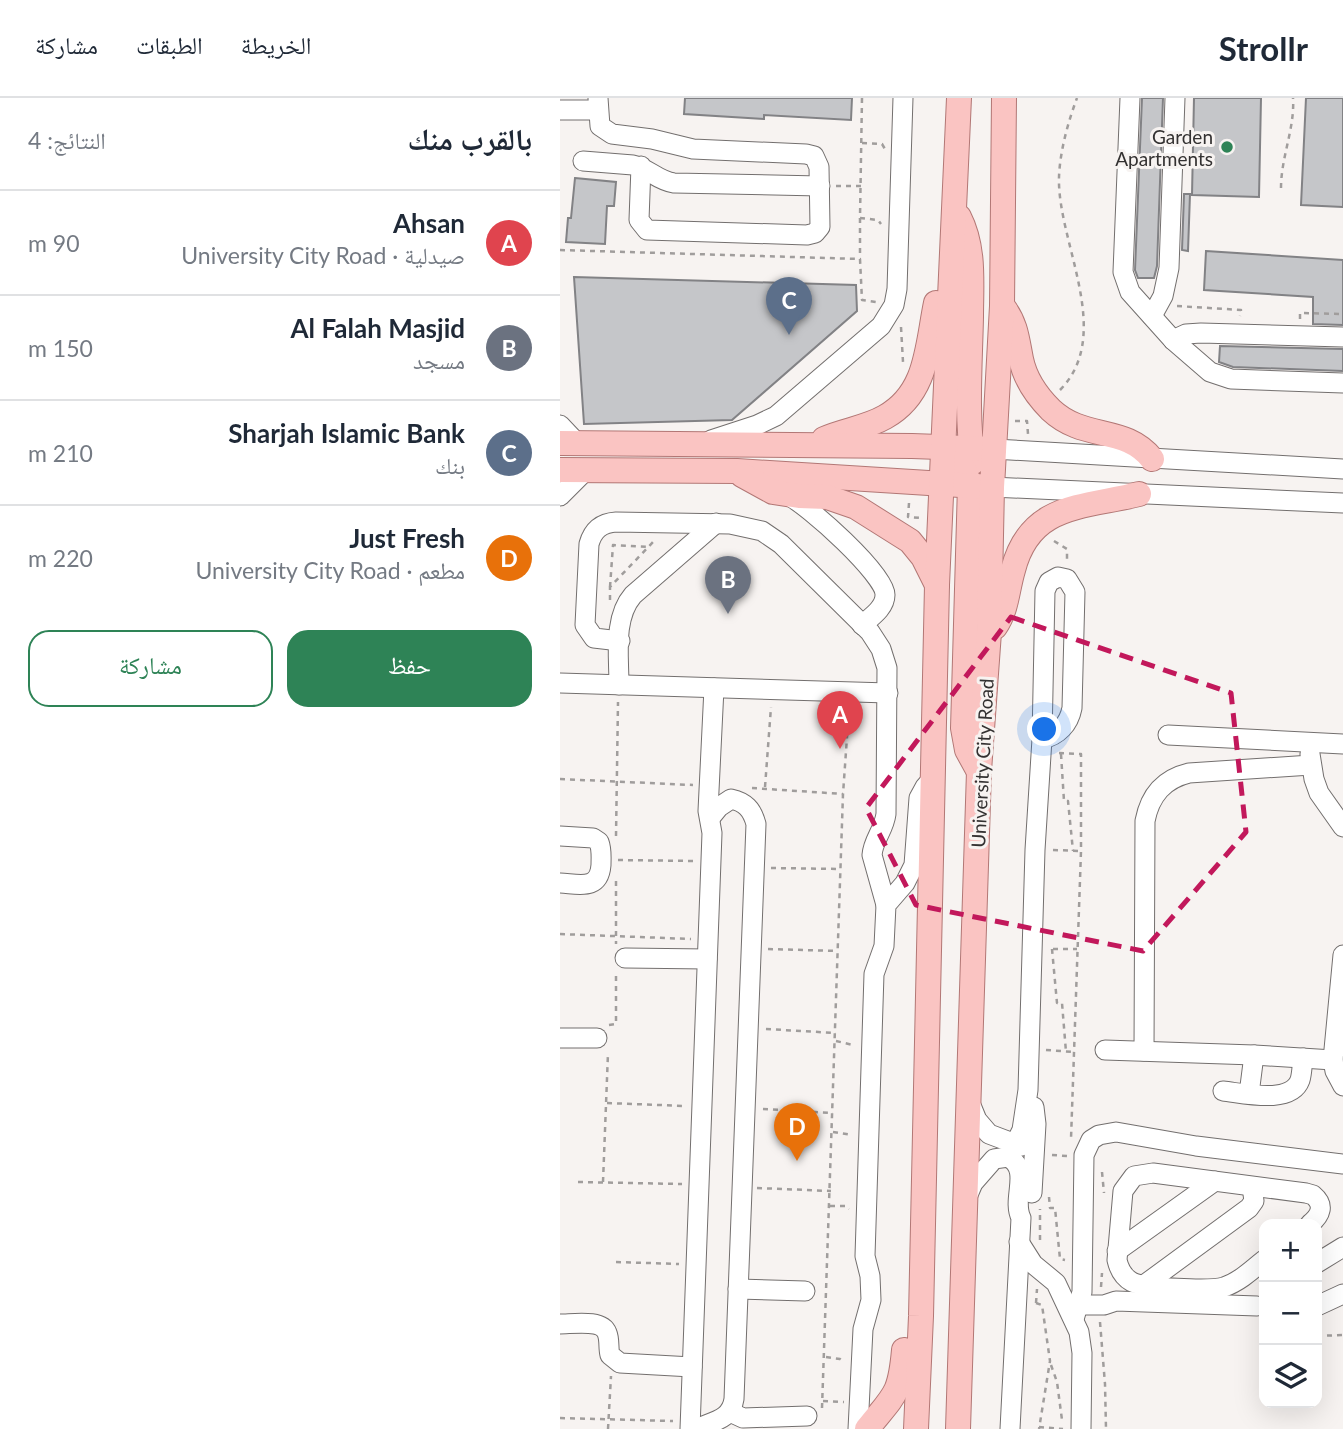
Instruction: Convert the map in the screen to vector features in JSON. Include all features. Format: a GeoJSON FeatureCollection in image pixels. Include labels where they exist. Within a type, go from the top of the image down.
{"type":"FeatureCollection","features":[{"type":"Feature","properties":{"kind":"main road"},"geometry":{"type":"LineString","coordinates":[[916,1429],[921,1316],[937,585],[959,98]]}},
{"type":"Feature","properties":{"kind":"main road","name":"University City Road"},"geometry":{"type":"LineString","coordinates":[[960,1427],[979,771],[989,632],[981,486],[983,449],[1002,306],[1004,98]]}},
{"type":"Feature","properties":{"kind":"main road"},"geometry":{"type":"LineString","coordinates":[[569,443],[983,449],[971,261],[966,234],[955,209]]}},
{"type":"Feature","properties":{"kind":"main road"},"geometry":{"type":"LineString","coordinates":[[812,446],[831,435],[885,417],[912,392],[927,360],[936,301],[950,279]]}},
{"type":"Feature","properties":{"kind":"main road"},"geometry":{"type":"LineString","coordinates":[[1002,306],[1016,329],[1025,372],[1045,404],[1074,426],[1129,440],[1152,458]]}},
{"type":"Feature","properties":{"kind":"main road"},"geometry":{"type":"LineString","coordinates":[[944,447],[981,486],[963,727],[967,750],[979,771]]}},
{"type":"Feature","properties":{"kind":"main road"},"geometry":{"type":"LineString","coordinates":[[560,470],[737,471],[981,486]]}},
{"type":"Feature","properties":{"kind":"main road"},"geometry":{"type":"LineString","coordinates":[[737,471],[761,487],[786,495],[837,499],[882,523],[917,548],[937,585]]}},
{"type":"Feature","properties":{"kind":"main road"},"geometry":{"type":"LineString","coordinates":[[989,632],[1004,612],[1021,547],[1036,525],[1054,514],[1081,505],[1139,494]]}},
{"type":"Feature","properties":{"kind":"main road"},"geometry":{"type":"LineString","coordinates":[[867,1429],[896,1393],[901,1380],[905,1343],[911,1328],[921,1316]]}},
{"type":"Feature","properties":{"kind":"street"},"geometry":{"type":"LineString","coordinates":[[695,445],[776,416],[881,326],[894,305],[897,289],[903,98]]}},
{"type":"Feature","properties":{"kind":"street"},"geometry":{"type":"LineString","coordinates":[[1129,98],[1123,272],[1130,292],[1156,311],[1173,340],[1200,366],[1220,377],[1343,383]]}},
{"type":"Feature","properties":{"kind":"street"},"geometry":{"type":"LineString","coordinates":[[1156,311],[1166,287],[1169,268],[1175,98]]}},
{"type":"Feature","properties":{"kind":"street"},"geometry":{"type":"LineString","coordinates":[[560,110],[598,104],[600,126],[612,134],[652,139],[693,149],[810,154],[819,163],[820,227],[811,235],[651,232],[644,228],[639,220],[640,166]]}},
{"type":"Feature","properties":{"kind":"street"},"geometry":{"type":"LineString","coordinates":[[583,161],[640,166],[660,179],[674,183],[820,186]]}},
{"type":"Feature","properties":{"kind":"street"},"geometry":{"type":"LineString","coordinates":[[1173,340],[1193,333],[1343,337]]}},
{"type":"Feature","properties":{"kind":"street"},"geometry":{"type":"LineString","coordinates":[[560,425],[569,443]]}},
{"type":"Feature","properties":{"kind":"street"},"geometry":{"type":"LineString","coordinates":[[983,449],[1343,469]]}},
{"type":"Feature","properties":{"kind":"street"},"geometry":{"type":"LineString","coordinates":[[560,496],[585,471]]}},
{"type":"Feature","properties":{"kind":"street"},"geometry":{"type":"LineString","coordinates":[[981,486],[1343,503]]}},
{"type":"Feature","properties":{"kind":"street"},"geometry":{"type":"LineString","coordinates":[[786,495],[809,508],[884,586],[881,607],[862,625]]}},
{"type":"Feature","properties":{"kind":"street"},"geometry":{"type":"LineString","coordinates":[[620,641],[594,638],[585,625],[589,544],[595,530],[601,525],[616,522],[716,523],[751,527],[772,536],[876,640],[885,658],[888,693],[886,814],[873,847],[874,862],[886,905],[884,946],[873,981],[865,1249],[871,1300],[863,1329],[858,1429]]}},
{"type":"Feature","properties":{"kind":"street"},"geometry":{"type":"LineString","coordinates":[[619,685],[621,614],[628,601],[716,523]]}},
{"type":"Feature","properties":{"kind":"street"},"geometry":{"type":"LineString","coordinates":[[1011,1143],[1018,1138],[1022,1130],[1028,1090],[1035,849],[1042,746],[1045,591],[1049,582],[1063,578],[1071,582],[1075,592],[1072,708],[1069,719],[1062,728],[1042,746]]}},
{"type":"Feature","properties":{"kind":"street"},"geometry":{"type":"LineString","coordinates":[[560,683],[888,693]]}},
{"type":"Feature","properties":{"kind":"street"},"geometry":{"type":"LineString","coordinates":[[692,1421],[712,833],[709,785],[714,688]]}},
{"type":"Feature","properties":{"kind":"street"},"geometry":{"type":"LineString","coordinates":[[1168,736],[1343,744]]}},
{"type":"Feature","properties":{"kind":"street"},"geometry":{"type":"LineString","coordinates":[[1309,742],[1311,765],[1319,793],[1343,827]]}},
{"type":"Feature","properties":{"kind":"street"},"geometry":{"type":"LineString","coordinates":[[1144,1051],[1145,821],[1151,801],[1163,785],[1180,775],[1311,765]]}},
{"type":"Feature","properties":{"kind":"street"},"geometry":{"type":"LineString","coordinates":[[886,905],[911,873],[917,850],[919,798],[933,778]]}},
{"type":"Feature","properties":{"kind":"street"},"geometry":{"type":"LineString","coordinates":[[709,785],[722,789],[731,799],[745,804],[754,816],[756,824],[734,1399],[724,1417]]}},
{"type":"Feature","properties":{"kind":"street"},"geometry":{"type":"LineString","coordinates":[[710,818],[719,807],[731,799]]}},
{"type":"Feature","properties":{"kind":"street"},"geometry":{"type":"LineString","coordinates":[[560,836],[597,839],[608,860],[599,878],[593,883],[560,883]]}},
{"type":"Feature","properties":{"kind":"street"},"geometry":{"type":"LineString","coordinates":[[874,862],[895,876],[911,873]]}},
{"type":"Feature","properties":{"kind":"street"},"geometry":{"type":"LineString","coordinates":[[619,956],[708,949]]}},
{"type":"Feature","properties":{"kind":"street"},"geometry":{"type":"LineString","coordinates":[[1343,956],[1333,1059],[1335,1071],[1343,1086]]}},
{"type":"Feature","properties":{"kind":"street"},"geometry":{"type":"LineString","coordinates":[[560,1038],[604,1040]]}},
{"type":"Feature","properties":{"kind":"street"},"geometry":{"type":"LineString","coordinates":[[1105,1050],[1333,1059]]}},
{"type":"Feature","properties":{"kind":"street"},"geometry":{"type":"LineString","coordinates":[[1249,1094],[1254,1055]]}},
{"type":"Feature","properties":{"kind":"street"},"geometry":{"type":"LineString","coordinates":[[1223,1091],[1276,1096],[1288,1093],[1300,1079],[1303,1058]]}},
{"type":"Feature","properties":{"kind":"street"},"geometry":{"type":"LineString","coordinates":[[1021,1219],[1028,1209],[1040,1157],[1028,1090]]}},
{"type":"Feature","properties":{"kind":"street"},"geometry":{"type":"LineString","coordinates":[[969,1101],[982,1128],[997,1139],[1022,1147],[1040,1157]]}},
{"type":"Feature","properties":{"kind":"street"},"geometry":{"type":"LineString","coordinates":[[1081,1429],[1082,1353],[1079,1332],[1092,1303],[1084,1155],[1091,1140],[1103,1133],[1116,1132],[1190,1145],[1343,1164]]}},
{"type":"Feature","properties":{"kind":"street"},"geometry":{"type":"LineString","coordinates":[[1188,1177],[1190,1145]]}},
{"type":"Feature","properties":{"kind":"street"},"geometry":{"type":"LineString","coordinates":[[966,1198],[982,1170],[994,1159],[1008,1157],[1016,1163],[1020,1172],[1018,1208],[1021,1219],[1010,1429]]}},
{"type":"Feature","properties":{"kind":"street"},"geometry":{"type":"LineString","coordinates":[[1259,1264],[1236,1281],[1216,1289],[1144,1285],[1131,1281],[1119,1268],[1117,1251],[1123,1191],[1127,1182],[1143,1173],[1312,1195],[1321,1206],[1320,1213],[1315,1219]]}},
{"type":"Feature","properties":{"kind":"street"},"geometry":{"type":"LineString","coordinates":[[1117,1251],[1215,1181]]}},
{"type":"Feature","properties":{"kind":"street"},"geometry":{"type":"LineString","coordinates":[[1144,1285],[1250,1208],[1254,1200],[1252,1187]]}},
{"type":"Feature","properties":{"kind":"street"},"geometry":{"type":"LineString","coordinates":[[1020,1242],[1039,1269],[1056,1283],[1092,1303],[1259,1303]]}},
{"type":"Feature","properties":{"kind":"street"},"geometry":{"type":"LineString","coordinates":[[1322,1260],[1343,1247]]}},
{"type":"Feature","properties":{"kind":"street"},"geometry":{"type":"LineString","coordinates":[[1016,1295],[1026,1278],[1039,1269]]}},
{"type":"Feature","properties":{"kind":"street"},"geometry":{"type":"LineString","coordinates":[[738,1289],[805,1291]]}},
{"type":"Feature","properties":{"kind":"street"},"geometry":{"type":"LineString","coordinates":[[1322,1304],[1343,1294]]}},
{"type":"Feature","properties":{"kind":"street"},"geometry":{"type":"LineString","coordinates":[[560,1324],[594,1324],[603,1327],[608,1334],[612,1359],[620,1363],[692,1367]]}},
{"type":"Feature","properties":{"kind":"street"},"geometry":{"type":"LineString","coordinates":[[1081,1405],[1091,1416],[1095,1429]]}},
{"type":"Feature","properties":{"kind":"street"},"geometry":{"type":"LineString","coordinates":[[692,1421],[704,1414],[743,1418],[814,1413]]}},
{"type":"Feature","properties":{"kind":"path"},"geometry":{"type":"LineString","coordinates":[[862,98],[862,300],[894,305]]}},
{"type":"Feature","properties":{"kind":"path"},"geometry":{"type":"LineString","coordinates":[[1045,404],[1065,384],[1080,356],[1083,341],[1084,321],[1064,220],[1059,176],[1077,98]]}},
{"type":"Feature","properties":{"kind":"path"},"geometry":{"type":"LineString","coordinates":[[1281,188],[1293,98]]}},
{"type":"Feature","properties":{"kind":"path"},"geometry":{"type":"LineString","coordinates":[[862,143],[881,144],[887,151],[895,144],[902,144]]}},
{"type":"Feature","properties":{"kind":"path"},"geometry":{"type":"LineString","coordinates":[[820,186],[861,186]]}},
{"type":"Feature","properties":{"kind":"path"},"geometry":{"type":"LineString","coordinates":[[860,218],[878,220],[884,227],[899,221]]}},
{"type":"Feature","properties":{"kind":"path"},"geometry":{"type":"LineString","coordinates":[[560,250],[860,258]]}},
{"type":"Feature","properties":{"kind":"path"},"geometry":{"type":"LineString","coordinates":[[1156,311],[1241,310],[1240,334]]}},
{"type":"Feature","properties":{"kind":"path"},"geometry":{"type":"LineString","coordinates":[[1299,336],[1300,313],[1343,314]]}},
{"type":"Feature","properties":{"kind":"path"},"geometry":{"type":"LineString","coordinates":[[610,587],[613,545],[650,547]]}},
{"type":"Feature","properties":{"kind":"path"},"geometry":{"type":"LineString","coordinates":[[603,1182],[606,1103],[604,1040],[609,1024],[616,1024],[619,956],[608,860],[619,685]]}},
{"type":"Feature","properties":{"kind":"path"},"geometry":{"type":"LineString","coordinates":[[765,789],[772,689]]}},
{"type":"Feature","properties":{"kind":"path"},"geometry":{"type":"LineString","coordinates":[[814,1413],[831,1191],[843,794],[851,692]]}},
{"type":"Feature","properties":{"kind":"path"},"geometry":{"type":"LineString","coordinates":[[1042,746],[1061,754],[1080,754],[1081,851],[1071,1143]]}},
{"type":"Feature","properties":{"kind":"path"},"geometry":{"type":"LineString","coordinates":[[1061,754],[1064,801],[1068,801],[1073,851]]}},
{"type":"Feature","properties":{"kind":"path"},"geometry":{"type":"LineString","coordinates":[[1035,849],[1081,851]]}},
{"type":"Feature","properties":{"kind":"path"},"geometry":{"type":"LineString","coordinates":[[608,860],[711,862]]}},
{"type":"Feature","properties":{"kind":"path"},"geometry":{"type":"LineString","coordinates":[[754,868],[841,869]]}},
{"type":"Feature","properties":{"kind":"path"},"geometry":{"type":"LineString","coordinates":[[560,934],[616,936],[708,949]]}},
{"type":"Feature","properties":{"kind":"path"},"geometry":{"type":"LineString","coordinates":[[1032,948],[1077,949]]}},
{"type":"Feature","properties":{"kind":"path"},"geometry":{"type":"LineString","coordinates":[[751,949],[838,951]]}},
{"type":"Feature","properties":{"kind":"path"},"geometry":{"type":"LineString","coordinates":[[1052,949],[1057,1003],[1062,1003],[1066,1052]]}},
{"type":"Feature","properties":{"kind":"path"},"geometry":{"type":"LineString","coordinates":[[748,1028],[836,1033]]}},
{"type":"Feature","properties":{"kind":"path"},"geometry":{"type":"LineString","coordinates":[[1028,1049],[1074,1052]]}},
{"type":"Feature","properties":{"kind":"path"},"geometry":{"type":"LineString","coordinates":[[606,1103],[702,1107]]}},
{"type":"Feature","properties":{"kind":"path"},"geometry":{"type":"LineString","coordinates":[[745,1108],[833,1113]]}},
{"type":"Feature","properties":{"kind":"path"},"geometry":{"type":"LineString","coordinates":[[1103,1133],[1104,1203]]}},
{"type":"Feature","properties":{"kind":"path"},"geometry":{"type":"LineString","coordinates":[[1040,1157],[1071,1156]]}},
{"type":"Feature","properties":{"kind":"path"},"geometry":{"type":"LineString","coordinates":[[578,1182],[699,1185]]}},
{"type":"Feature","properties":{"kind":"path"},"geometry":{"type":"LineString","coordinates":[[742,1187],[831,1191]]}},
{"type":"Feature","properties":{"kind":"path"},"geometry":{"type":"LineString","coordinates":[[1049,1195],[1050,1208],[1055,1208],[1059,1259],[1068,1261]]}},
{"type":"Feature","properties":{"kind":"path"},"geometry":{"type":"LineString","coordinates":[[616,1262],[696,1265]]}},
{"type":"Feature","properties":{"kind":"path"},"geometry":{"type":"LineString","coordinates":[[1102,1268],[1092,1303],[1105,1384],[1105,1429]]}},
{"type":"Feature","properties":{"kind":"path"},"geometry":{"type":"LineString","coordinates":[[1016,1295],[1041,1305],[1064,1429],[1039,1428],[1050,1362]]}},
{"type":"Feature","properties":{"kind":"path"},"geometry":{"type":"LineString","coordinates":[[1322,1336],[1343,1335]]}},
{"type":"Feature","properties":{"kind":"path"},"geometry":{"type":"LineString","coordinates":[[608,1429],[612,1359]]}},
{"type":"Feature","properties":{"kind":"path"},"geometry":{"type":"LineString","coordinates":[[560,1418],[692,1421]]}},
{"type":"Feature","properties":{"kind":"highlighted area"},"geometry":{"type":"Polygon","coordinates":[[[1011,617],[1231,693],[1246,832],[1143,951],[916,905],[866,808],[1011,617]]]}},
{"type":"Feature","properties":{"kind":"building"},"geometry":{"type":"Polygon","coordinates":[[[685,98],[852,98],[851,120],[764,115],[764,119],[684,114],[685,98]]]}},
{"type":"Feature","properties":{"kind":"building"},"geometry":{"type":"Polygon","coordinates":[[[1142,98],[1163,98],[1157,266],[1154,278],[1138,278],[1135,270],[1142,98]]]}},
{"type":"Feature","properties":{"kind":"building","name":"Garden Apartments"},"geometry":{"type":"Polygon","coordinates":[[[1194,98],[1261,98],[1259,197],[1192,195],[1194,98]]]}},
{"type":"Feature","properties":{"kind":"building"},"geometry":{"type":"Polygon","coordinates":[[[1306,98],[1343,98],[1343,207],[1301,205],[1306,98]]]}},
{"type":"Feature","properties":{"kind":"building"},"geometry":{"type":"Polygon","coordinates":[[[575,178],[616,182],[614,206],[607,206],[605,244],[566,242],[575,178]]]}},
{"type":"Feature","properties":{"kind":"building"},"geometry":{"type":"Polygon","coordinates":[[[1184,194],[1190,194],[1188,251],[1182,250],[1184,194]]]}},
{"type":"Feature","properties":{"kind":"building"},"geometry":{"type":"Polygon","coordinates":[[[1206,251],[1343,260],[1343,325],[1313,324],[1313,297],[1204,290],[1206,251]]]}},
{"type":"Feature","properties":{"kind":"building"},"geometry":{"type":"Polygon","coordinates":[[[574,277],[856,285],[857,311],[732,420],[584,424],[574,277]]]}},
{"type":"Feature","properties":{"kind":"building"},"geometry":{"type":"Polygon","coordinates":[[[1220,346],[1343,349],[1343,371],[1233,367],[1219,362],[1220,346]]]}},
{"type":"Feature","properties":{"kind":"place","name":"Garden Apartments"},"geometry":{"type":"Point","coordinates":[1227,147]}},
{"type":"Feature","properties":{"kind":"place","name":"Sharjah Islamic Bank"},"geometry":{"type":"Point","coordinates":[789,335]}},
{"type":"Feature","properties":{"kind":"place","name":"Al Falah Masjid"},"geometry":{"type":"Point","coordinates":[728,614]}},
{"type":"Feature","properties":{"kind":"place","name":"Ahsan"},"geometry":{"type":"Point","coordinates":[840,749]}},
{"type":"Feature","properties":{"kind":"place","name":"Just Fresh"},"geometry":{"type":"Point","coordinates":[797,1161]}}]}
